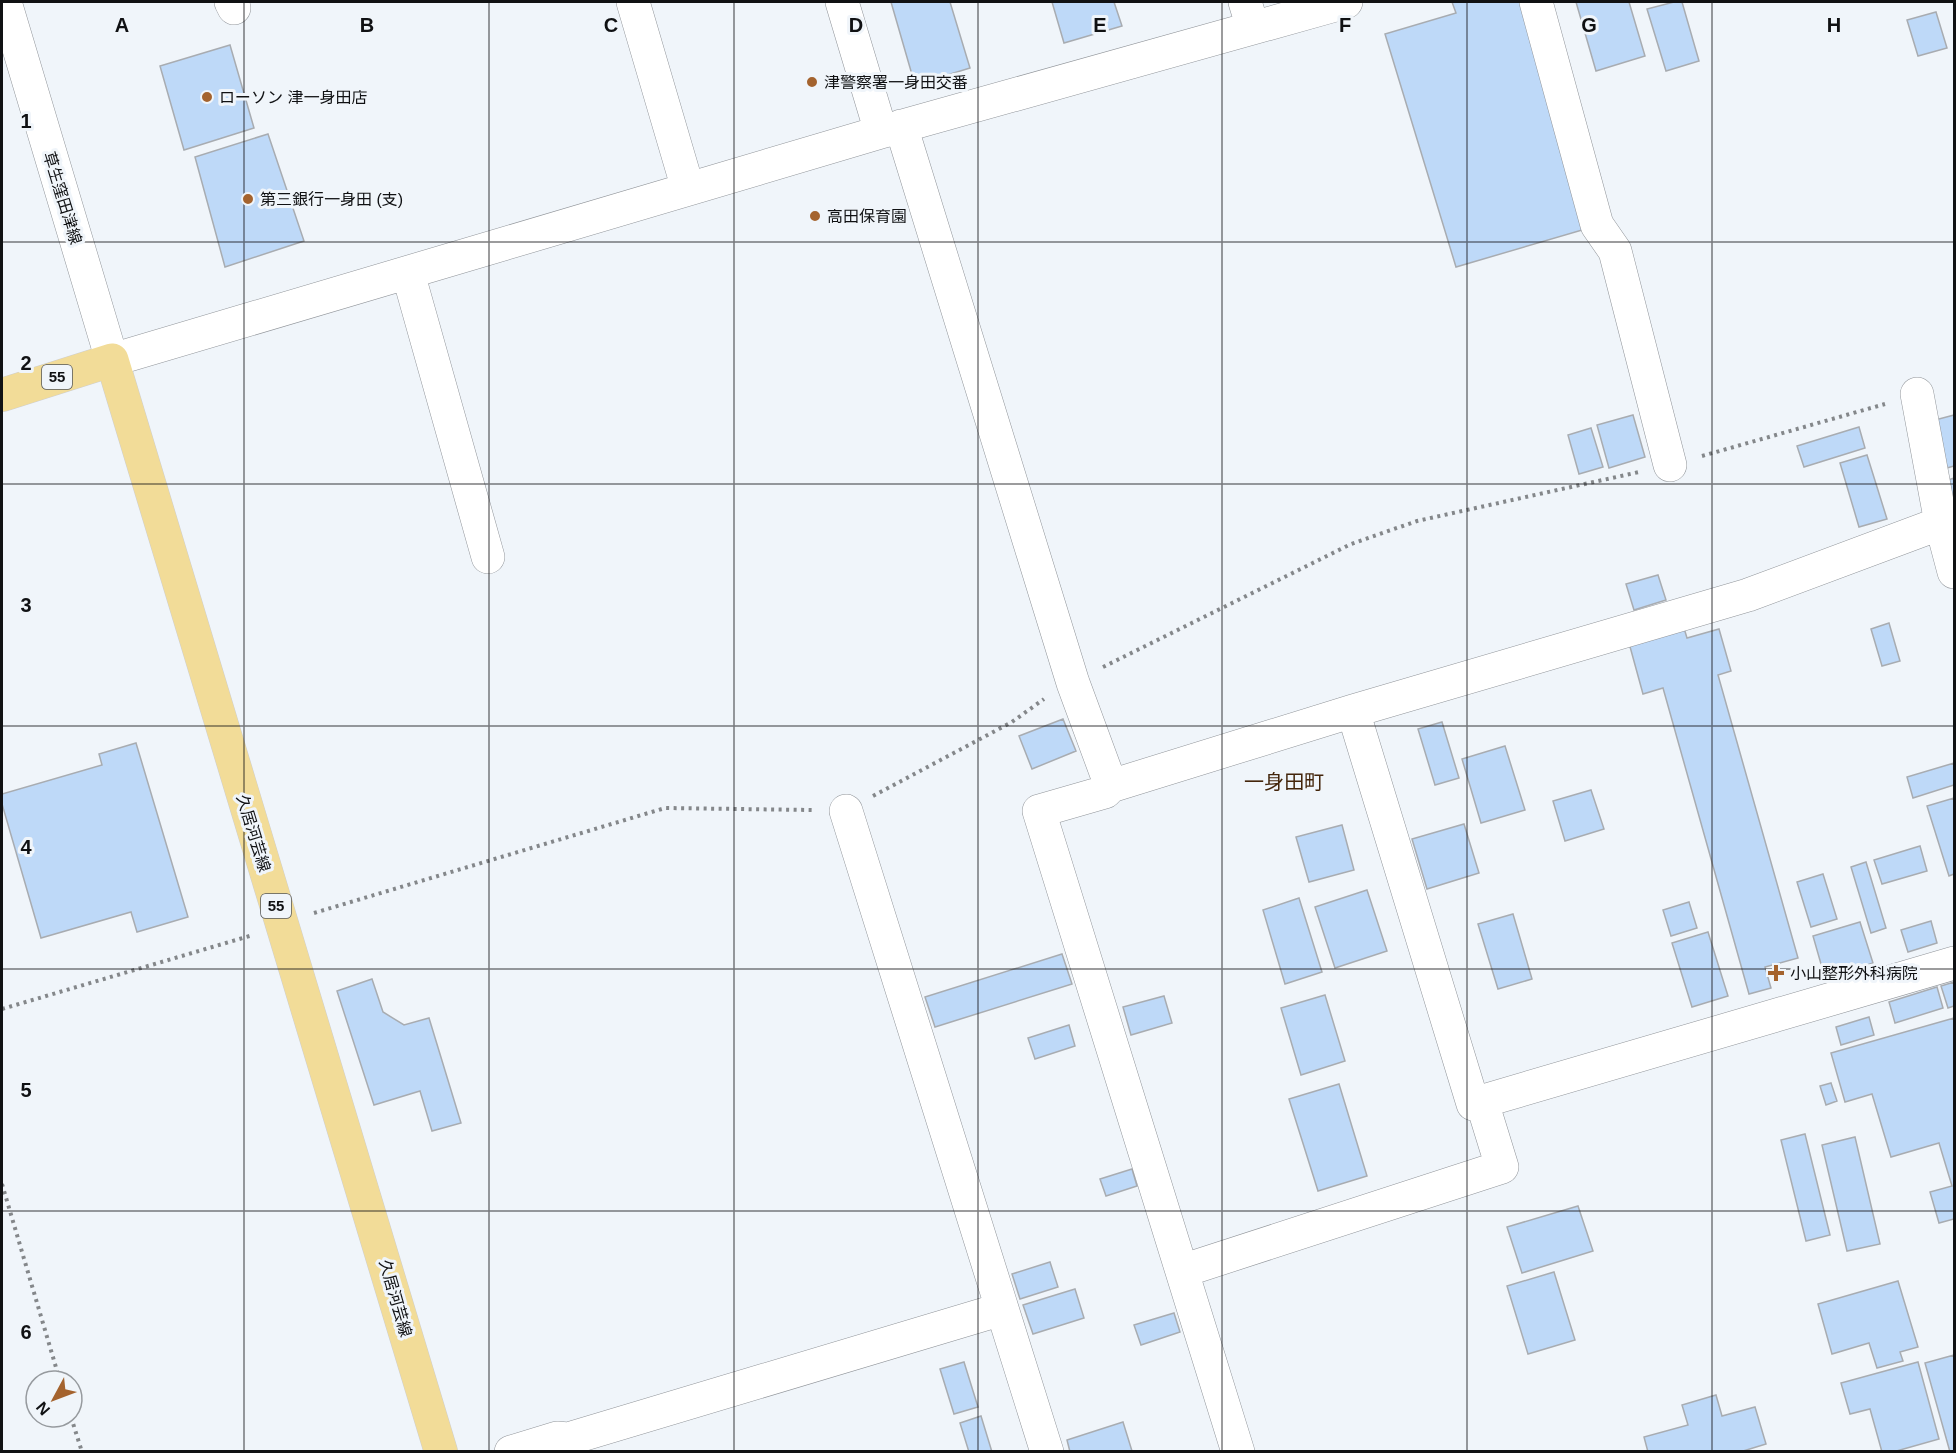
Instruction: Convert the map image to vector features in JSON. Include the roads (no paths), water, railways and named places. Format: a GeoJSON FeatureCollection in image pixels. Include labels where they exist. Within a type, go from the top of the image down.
{"type":"FeatureCollection","features":[{"type":"Feature","properties":{"kind":"main road","name":"55"},"geometry":{"type":"LineString","coordinates":[[2,395],[112,360]]}},
{"type":"Feature","properties":{"kind":"main road","name":"久居河芸線"},"geometry":{"type":"LineString","coordinates":[[112,360],[282,925],[349,1139],[441,1452]]}},
{"type":"Feature","properties":{"kind":"street","name":"草生窪田津線"},"geometry":{"type":"LineString","coordinates":[[5,2],[112,360]]}},
{"type":"Feature","properties":{"kind":"street"},"geometry":{"type":"LineString","coordinates":[[633,2],[688,189]]}},
{"type":"Feature","properties":{"kind":"street"},"geometry":{"type":"LineString","coordinates":[[842,2],[891,129],[1073,683],[1111,786]]}},
{"type":"Feature","properties":{"kind":"street"},"geometry":{"type":"LineString","coordinates":[[112,360],[891,129],[1249,15],[1346,2]]}},
{"type":"Feature","properties":{"kind":"street"},"geometry":{"type":"LineString","coordinates":[[1536,2],[1598,225],[1615,251],[1670,465]]}},
{"type":"Feature","properties":{"kind":"street"},"geometry":{"type":"LineString","coordinates":[[408,273],[488,557]]}},
{"type":"Feature","properties":{"kind":"street"},"geometry":{"type":"LineString","coordinates":[[1917,394],[1941,523],[1954,571]]}},
{"type":"Feature","properties":{"kind":"street"},"geometry":{"type":"LineString","coordinates":[[1238,1452],[1039,811],[1105,792],[1111,786],[1353,711],[1748,595],[1941,523]]}},
{"type":"Feature","properties":{"kind":"street"},"geometry":{"type":"LineString","coordinates":[[1353,711],[1473,1104],[1954,963]]}},
{"type":"Feature","properties":{"kind":"street"},"geometry":{"type":"LineString","coordinates":[[846,811],[1047,1452]]}},
{"type":"Feature","properties":{"kind":"street"},"geometry":{"type":"LineString","coordinates":[[1182,1271],[1502,1167],[1482,1102]]}},
{"type":"Feature","properties":{"kind":"street"},"geometry":{"type":"LineString","coordinates":[[511,1452],[557,1438],[568,1439],[1002,1309]]}},
{"type":"Feature","properties":{"kind":"place","name":"津警察署一身田交番"},"geometry":{"type":"Point","coordinates":[812,82]}},
{"type":"Feature","properties":{"kind":"place","name":"ローソン 津一身田店"},"geometry":{"type":"Point","coordinates":[207,97]}},
{"type":"Feature","properties":{"kind":"place","name":"第三銀行一身田 (支)"},"geometry":{"type":"Point","coordinates":[248,199]}},
{"type":"Feature","properties":{"kind":"place","name":"高田保育園"},"geometry":{"type":"Point","coordinates":[815,216]}},
{"type":"Feature","properties":{"kind":"place","name":"小山整形外科病院"},"geometry":{"type":"Point","coordinates":[1776,973]}},
{"type":"Feature","properties":{"kind":"district","name":"一身田町"},"geometry":{"type":"Point","coordinates":[1284,782]}}]}
